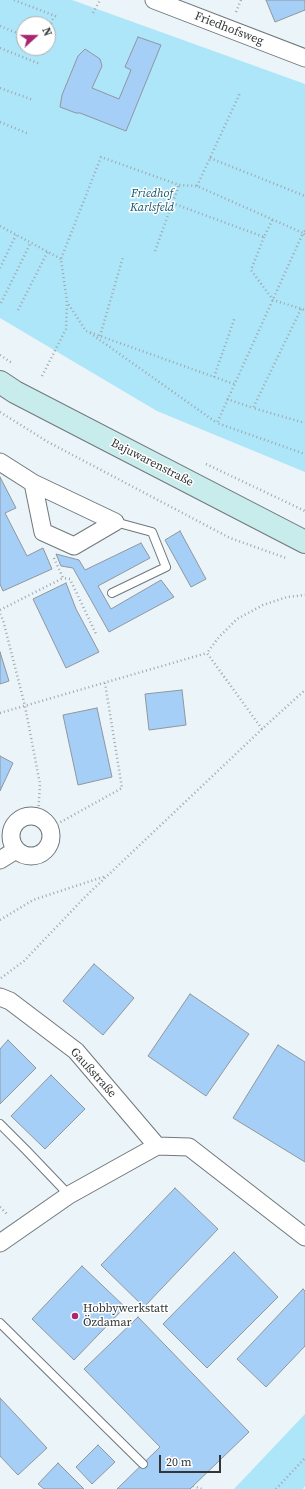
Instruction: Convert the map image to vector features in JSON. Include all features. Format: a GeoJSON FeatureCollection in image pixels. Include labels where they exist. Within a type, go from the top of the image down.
{"type":"FeatureCollection","features":[{"type":"Feature","properties":{"kind":"main road","name":"Bajuwarenstraße"},"geometry":{"type":"LineString","coordinates":[[0,382],[16,392],[305,542]]}},
{"type":"Feature","properties":{"kind":"street","name":"Friedhofsweg"},"geometry":{"type":"LineString","coordinates":[[154,0],[305,58]]}},
{"type":"Feature","properties":{"kind":"street"},"geometry":{"type":"LineString","coordinates":[[0,462],[33,483],[115,522]]}},
{"type":"Feature","properties":{"kind":"street"},"geometry":{"type":"LineString","coordinates":[[33,483],[43,532],[74,546],[115,522]]}},
{"type":"Feature","properties":{"kind":"street"},"geometry":{"type":"LineString","coordinates":[[24,816],[38,816],[45,821],[50,828],[51,840],[46,849],[37,855],[26,855],[16,850],[11,838],[14,825],[24,816]]}},
{"type":"Feature","properties":{"kind":"street"},"geometry":{"type":"LineString","coordinates":[[0,860],[16,850]]}},
{"type":"Feature","properties":{"kind":"street","name":"Gaußstraße"},"geometry":{"type":"LineString","coordinates":[[0,997],[10,1001],[76,1051],[157,1146]]}},
{"type":"Feature","properties":{"kind":"street"},"geometry":{"type":"LineString","coordinates":[[0,1243],[69,1195],[157,1146],[189,1147],[305,1237]]}},
{"type":"Feature","properties":{"kind":"lane"},"geometry":{"type":"LineString","coordinates":[[112,593],[166,568],[152,532],[115,522]]}},
{"type":"Feature","properties":{"kind":"lane"},"geometry":{"type":"LineString","coordinates":[[0,1124],[69,1195]]}},
{"type":"Feature","properties":{"kind":"lane"},"geometry":{"type":"LineString","coordinates":[[0,1323],[143,1464]]}},
{"type":"Feature","properties":{"kind":"path"},"geometry":{"type":"LineString","coordinates":[[14,0],[54,16]]}},
{"type":"Feature","properties":{"kind":"path"},"geometry":{"type":"LineString","coordinates":[[93,12],[100,0]]}},
{"type":"Feature","properties":{"kind":"path"},"geometry":{"type":"LineString","coordinates":[[0,26],[16,33]]}},
{"type":"Feature","properties":{"kind":"path"},"geometry":{"type":"LineString","coordinates":[[0,48],[40,64]]}},
{"type":"Feature","properties":{"kind":"path"},"geometry":{"type":"LineString","coordinates":[[0,88],[33,100]]}},
{"type":"Feature","properties":{"kind":"path"},"geometry":{"type":"LineString","coordinates":[[197,186],[240,93]]}},
{"type":"Feature","properties":{"kind":"path"},"geometry":{"type":"LineString","coordinates":[[0,122],[29,134]]}},
{"type":"Feature","properties":{"kind":"path"},"geometry":{"type":"LineString","coordinates":[[42,376],[66,329],[66,302],[61,258],[101,158],[179,185],[197,186],[304,233],[217,423]]}},
{"type":"Feature","properties":{"kind":"path"},"geometry":{"type":"LineString","coordinates":[[210,158],[305,196]]}},
{"type":"Feature","properties":{"kind":"path"},"geometry":{"type":"LineString","coordinates":[[155,251],[179,185]]}},
{"type":"Feature","properties":{"kind":"path"},"geometry":{"type":"LineString","coordinates":[[172,203],[264,237]]}},
{"type":"Feature","properties":{"kind":"path"},"geometry":{"type":"LineString","coordinates":[[273,219],[251,270],[273,300],[305,310]]}},
{"type":"Feature","properties":{"kind":"path"},"geometry":{"type":"LineString","coordinates":[[0,226],[61,258]]}},
{"type":"Feature","properties":{"kind":"path"},"geometry":{"type":"LineString","coordinates":[[0,268],[16,235]]}},
{"type":"Feature","properties":{"kind":"path"},"geometry":{"type":"LineString","coordinates":[[1,303],[31,242]]}},
{"type":"Feature","properties":{"kind":"path"},"geometry":{"type":"LineString","coordinates":[[18,310],[48,251]]}},
{"type":"Feature","properties":{"kind":"path"},"geometry":{"type":"LineString","coordinates":[[100,336],[123,257]]}},
{"type":"Feature","properties":{"kind":"path"},"geometry":{"type":"LineString","coordinates":[[66,302],[86,331],[217,423],[305,454]]}},
{"type":"Feature","properties":{"kind":"path"},"geometry":{"type":"LineString","coordinates":[[253,408],[301,309]]}},
{"type":"Feature","properties":{"kind":"path"},"geometry":{"type":"LineString","coordinates":[[214,376],[235,317]]}},
{"type":"Feature","properties":{"kind":"path"},"geometry":{"type":"LineString","coordinates":[[86,331],[234,384]]}},
{"type":"Feature","properties":{"kind":"path"},"geometry":{"type":"LineString","coordinates":[[0,355],[17,365]]}},
{"type":"Feature","properties":{"kind":"path"},"geometry":{"type":"LineString","coordinates":[[227,400],[305,423]]}},
{"type":"Feature","properties":{"kind":"path"},"geometry":{"type":"LineString","coordinates":[[0,412],[48,442],[230,538],[290,560]]}},
{"type":"Feature","properties":{"kind":"path","name":"Bajuwarenstraße"},"geometry":{"type":"LineString","coordinates":[[200,462],[305,511]]}},
{"type":"Feature","properties":{"kind":"path"},"geometry":{"type":"LineString","coordinates":[[43,532],[63,578]]}},
{"type":"Feature","properties":{"kind":"path"},"geometry":{"type":"LineString","coordinates":[[0,610],[63,578],[70,579],[97,636]]}},
{"type":"Feature","properties":{"kind":"path"},"geometry":{"type":"LineString","coordinates":[[0,713],[207,653],[237,619],[263,605],[287,597],[305,595]]}},
{"type":"Feature","properties":{"kind":"path"},"geometry":{"type":"LineString","coordinates":[[0,614],[3,620],[24,706],[40,784],[38,816]]}},
{"type":"Feature","properties":{"kind":"path"},"geometry":{"type":"LineString","coordinates":[[207,653],[262,729]]}},
{"type":"Feature","properties":{"kind":"path"},"geometry":{"type":"LineString","coordinates":[[50,828],[122,788],[105,683]]}},
{"type":"Feature","properties":{"kind":"path"},"geometry":{"type":"LineString","coordinates":[[0,978],[24,961],[84,898],[305,690]]}},
{"type":"Feature","properties":{"kind":"path"},"geometry":{"type":"LineString","coordinates":[[0,920],[33,900],[107,876]]}},
{"type":"Feature","properties":{"kind":"path"},"geometry":{"type":"LineString","coordinates":[[276,1489],[305,1458]]}},
{"type":"Feature","properties":{"kind":"path"},"geometry":{"type":"LineString","coordinates":[[193,1486],[202,1489]]}},
{"type":"Feature","properties":{"kind":"green space","name":"Friedhof Karlsfeld"},"geometry":{"type":"Polygon","coordinates":[[[0,0],[72,0],[305,84],[305,472],[157,411],[0,318],[0,0]]]}},
{"type":"Feature","properties":{"kind":"green space"},"geometry":{"type":"Polygon","coordinates":[[[305,1414],[305,1486],[303,1489],[234,1489],[305,1414]]]}},
{"type":"Feature","properties":{"kind":"building"},"geometry":{"type":"Polygon","coordinates":[[[266,0],[305,0],[305,10],[275,22],[266,0]]]}},
{"type":"Feature","properties":{"kind":"building"},"geometry":{"type":"Polygon","coordinates":[[[138,37],[161,45],[126,131],[60,107],[62,95],[78,56],[85,49],[100,59],[102,66],[92,88],[119,99],[131,70],[125,67],[138,37]]]}},
{"type":"Feature","properties":{"kind":"building"},"geometry":{"type":"Polygon","coordinates":[[[0,477],[16,508],[5,513],[27,556],[43,548],[52,569],[3,591],[0,584],[0,477]]]}},
{"type":"Feature","properties":{"kind":"building"},"geometry":{"type":"Polygon","coordinates":[[[180,531],[206,579],[191,587],[165,540],[180,531]]]}},
{"type":"Feature","properties":{"kind":"building"},"geometry":{"type":"Polygon","coordinates":[[[141,543],[150,558],[98,586],[111,609],[161,580],[174,597],[109,632],[73,568],[61,566],[56,554],[79,560],[85,570],[141,543]]]}},
{"type":"Feature","properties":{"kind":"building"},"geometry":{"type":"Polygon","coordinates":[[[66,583],[76,609],[99,652],[66,668],[33,599],[66,583]]]}},
{"type":"Feature","properties":{"kind":"building"},"geometry":{"type":"Polygon","coordinates":[[[0,652],[9,681],[0,684],[0,652]]]}},
{"type":"Feature","properties":{"kind":"building"},"geometry":{"type":"Polygon","coordinates":[[[182,690],[186,725],[149,730],[145,694],[182,690]]]}},
{"type":"Feature","properties":{"kind":"building"},"geometry":{"type":"Polygon","coordinates":[[[97,708],[112,777],[78,785],[63,715],[97,708]]]}},
{"type":"Feature","properties":{"kind":"building"},"geometry":{"type":"Polygon","coordinates":[[[0,756],[13,763],[0,791],[0,756]]]}},
{"type":"Feature","properties":{"kind":"building"},"geometry":{"type":"Polygon","coordinates":[[[94,964],[134,998],[103,1035],[63,1001],[94,964]]]}},
{"type":"Feature","properties":{"kind":"building"},"geometry":{"type":"Polygon","coordinates":[[[190,994],[249,1034],[206,1096],[148,1056],[190,994]]]}},
{"type":"Feature","properties":{"kind":"building"},"geometry":{"type":"Polygon","coordinates":[[[8,1040],[36,1068],[0,1104],[0,1049],[8,1040]]]}},
{"type":"Feature","properties":{"kind":"building"},"geometry":{"type":"Polygon","coordinates":[[[278,1045],[305,1062],[305,1162],[233,1118],[278,1045]]]}},
{"type":"Feature","properties":{"kind":"building"},"geometry":{"type":"Polygon","coordinates":[[[51,1075],[85,1109],[45,1149],[11,1116],[51,1075]]]}},
{"type":"Feature","properties":{"kind":"building"},"geometry":{"type":"Polygon","coordinates":[[[175,1188],[218,1229],[144,1307],[101,1265],[175,1188]]]}},
{"type":"Feature","properties":{"kind":"building"},"geometry":{"type":"Polygon","coordinates":[[[234,1252],[278,1297],[207,1368],[163,1324],[234,1252]]]}},
{"type":"Feature","properties":{"kind":"building"},"geometry":{"type":"Polygon","coordinates":[[[82,1266],[125,1307],[74,1360],[32,1319],[82,1266]]]}},
{"type":"Feature","properties":{"kind":"building"},"geometry":{"type":"Polygon","coordinates":[[[303,1289],[305,1291],[305,1346],[266,1387],[237,1359],[303,1289]]]}},
{"type":"Feature","properties":{"kind":"building"},"geometry":{"type":"Polygon","coordinates":[[[138,1317],[249,1432],[190,1489],[117,1489],[160,1447],[84,1369],[138,1317]]]}},
{"type":"Feature","properties":{"kind":"building"},"geometry":{"type":"Polygon","coordinates":[[[0,1398],[47,1448],[18,1475],[0,1456],[0,1398]]]}},
{"type":"Feature","properties":{"kind":"building"},"geometry":{"type":"Polygon","coordinates":[[[98,1445],[115,1462],[92,1484],[76,1467],[98,1445]]]}},
{"type":"Feature","properties":{"kind":"building"},"geometry":{"type":"Polygon","coordinates":[[[58,1463],[84,1489],[44,1489],[38,1484],[58,1463]]]}},
{"type":"Feature","properties":{"kind":"place","name":"Hobbywerkstatt Özdamar"},"geometry":{"type":"Point","coordinates":[75,1316]}}]}
